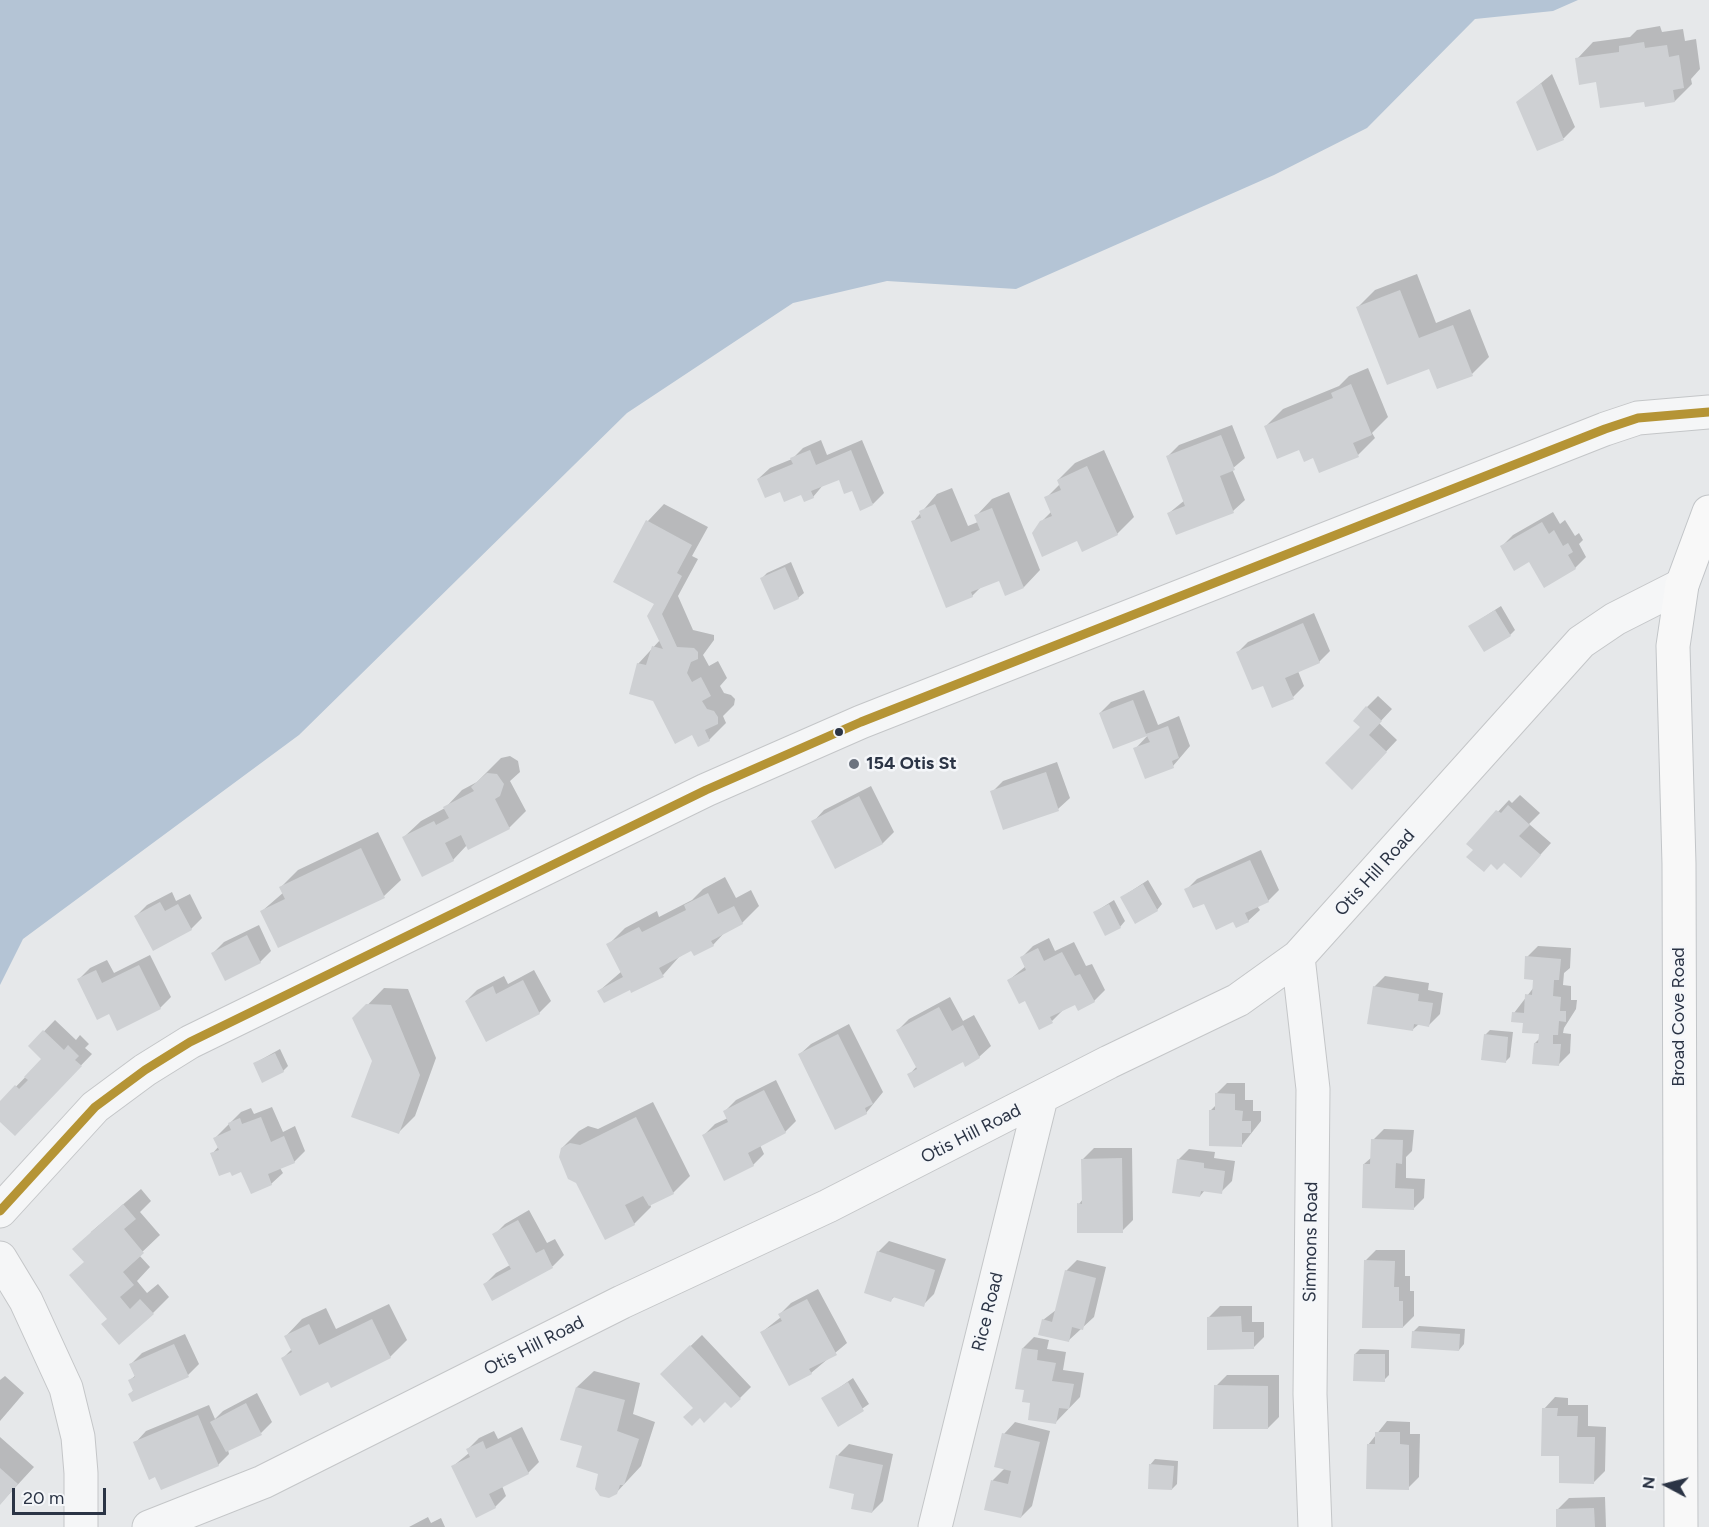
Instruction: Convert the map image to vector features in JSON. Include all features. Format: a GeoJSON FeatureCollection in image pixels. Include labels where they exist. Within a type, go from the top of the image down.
{"type":"FeatureCollection","features":[{"type":"Feature","properties":{"kind":"main road","name":"Broad Cove Road"},"geometry":{"type":"LineString","coordinates":[[1682,1527],[1679,876],[1673,646],[1682,585],[1709,512]]}},
{"type":"Feature","properties":{"kind":"street"},"geometry":{"type":"LineString","coordinates":[[0,1211],[94,1107],[145,1070],[190,1042],[706,790],[861,722],[1605,429],[1638,418],[1709,412]]}},
{"type":"Feature","properties":{"kind":"street","name":"Otis Hill Road"},"geometry":{"type":"LineString","coordinates":[[149,1527],[263,1482],[622,1302],[828,1206],[1238,1000],[1298,957],[1581,642],[1615,619],[1682,585]]}},
{"type":"Feature","properties":{"kind":"street","name":"Simmons Road"},"geometry":{"type":"LineString","coordinates":[[1298,957],[1313,1089],[1310,1394],[1315,1527]]}},
{"type":"Feature","properties":{"kind":"street","name":"Rice Road"},"geometry":{"type":"LineString","coordinates":[[935,1527],[1041,1098]]}},
{"type":"Feature","properties":{"kind":"street"},"geometry":{"type":"LineString","coordinates":[[0,1257],[26,1301],[66,1388],[78,1437],[81,1527]]}},
{"type":"Feature","properties":{"kind":"water"},"geometry":{"type":"Polygon","coordinates":[[[0,0],[1578,0],[1553,11],[1475,19],[1367,128],[1274,175],[1016,289],[887,281],[793,303],[627,413],[299,735],[23,939],[0,985],[0,0]]]}},
{"type":"Feature","properties":{"kind":"building"},"geometry":{"type":"Polygon","coordinates":[[[1644,42],[1645,48],[1667,45],[1669,57],[1679,55],[1684,88],[1673,90],[1675,102],[1645,107],[1644,102],[1600,108],[1596,82],[1579,85],[1575,58],[1619,52],[1619,46],[1644,42]]]}},
{"type":"Feature","properties":{"kind":"building"},"geometry":{"type":"Polygon","coordinates":[[[1541,83],[1564,140],[1537,151],[1516,102],[1541,83]]]}},
{"type":"Feature","properties":{"kind":"building"},"geometry":{"type":"Polygon","coordinates":[[[1400,290],[1419,338],[1453,325],[1473,376],[1437,389],[1429,369],[1387,385],[1356,307],[1400,290]]]}},
{"type":"Feature","properties":{"kind":"building"},"geometry":{"type":"Polygon","coordinates":[[[1351,384],[1372,435],[1353,443],[1359,457],[1319,473],[1313,458],[1304,462],[1299,450],[1277,459],[1264,426],[1333,398],[1331,393],[1351,384]]]}},
{"type":"Feature","properties":{"kind":"building"},"geometry":{"type":"Polygon","coordinates":[[[1221,435],[1235,470],[1220,476],[1234,513],[1176,535],[1167,513],[1185,506],[1166,456],[1221,435]]]}},
{"type":"Feature","properties":{"kind":"building"},"geometry":{"type":"Polygon","coordinates":[[[810,450],[816,465],[851,450],[873,505],[860,511],[852,491],[844,494],[839,480],[811,491],[814,498],[804,502],[801,495],[784,502],[780,492],[765,498],[757,479],[793,464],[790,458],[810,450]]]}},
{"type":"Feature","properties":{"kind":"building"},"geometry":{"type":"Polygon","coordinates":[[[1087,466],[1118,535],[1082,552],[1077,541],[1042,557],[1032,533],[1040,521],[1052,516],[1044,497],[1061,490],[1057,480],[1087,466]]]}},
{"type":"Feature","properties":{"kind":"building"},"geometry":{"type":"Polygon","coordinates":[[[935,504],[951,542],[980,530],[974,515],[992,508],[1024,588],[1005,596],[999,581],[971,592],[973,597],[946,608],[911,521],[921,518],[919,511],[935,504]]]}},
{"type":"Feature","properties":{"kind":"building"},"geometry":{"type":"Polygon","coordinates":[[[646,520],[692,545],[677,573],[682,576],[662,614],[677,647],[694,648],[698,652],[698,659],[691,662],[687,673],[692,682],[701,677],[711,696],[702,701],[707,709],[714,711],[718,717],[718,724],[705,730],[710,741],[698,747],[692,735],[675,744],[653,701],[629,694],[637,663],[646,665],[652,646],[663,649],[647,616],[654,604],[613,582],[646,520]]]}},
{"type":"Feature","properties":{"kind":"building"},"geometry":{"type":"Polygon","coordinates":[[[1542,522],[1549,534],[1554,530],[1563,546],[1568,543],[1573,552],[1568,555],[1576,569],[1544,588],[1529,562],[1514,571],[1500,546],[1542,522]]]}},
{"type":"Feature","properties":{"kind":"building"},"geometry":{"type":"Polygon","coordinates":[[[785,567],[799,599],[774,610],[760,578],[785,567]]]}},
{"type":"Feature","properties":{"kind":"building"},"geometry":{"type":"Polygon","coordinates":[[[1495,610],[1511,636],[1484,652],[1468,626],[1495,610]]]}},
{"type":"Feature","properties":{"kind":"building"},"geometry":{"type":"Polygon","coordinates":[[[1303,623],[1320,663],[1285,678],[1294,699],[1272,708],[1263,686],[1252,690],[1236,652],[1303,623]]]}},
{"type":"Feature","properties":{"kind":"building"},"geometry":{"type":"Polygon","coordinates":[[[1133,700],[1146,734],[1168,726],[1179,758],[1172,761],[1174,768],[1145,779],[1133,748],[1150,742],[1147,736],[1113,749],[1099,713],[1133,700]]]}},
{"type":"Feature","properties":{"kind":"building"},"geometry":{"type":"Polygon","coordinates":[[[1366,706],[1382,721],[1369,735],[1387,752],[1352,790],[1325,763],[1360,727],[1353,721],[1366,706]]]}},
{"type":"Feature","properties":{"kind":"building"},"geometry":{"type":"Polygon","coordinates":[[[1046,772],[1059,811],[1003,830],[990,791],[1046,772]]]}},
{"type":"Feature","properties":{"kind":"building"},"geometry":{"type":"Polygon","coordinates":[[[487,773],[497,774],[504,784],[500,796],[495,799],[510,829],[468,850],[461,835],[445,843],[454,861],[422,877],[402,837],[434,821],[436,825],[449,818],[443,807],[474,791],[471,787],[487,773]]]}},
{"type":"Feature","properties":{"kind":"building"},"geometry":{"type":"Polygon","coordinates":[[[859,796],[883,844],[835,869],[811,821],[859,796]]]}},
{"type":"Feature","properties":{"kind":"building"},"geometry":{"type":"Polygon","coordinates":[[[1508,805],[1530,825],[1519,836],[1541,855],[1521,878],[1504,863],[1497,870],[1491,864],[1484,872],[1466,857],[1473,850],[1466,844],[1496,810],[1501,813],[1508,805]]]}},
{"type":"Feature","properties":{"kind":"building"},"geometry":{"type":"Polygon","coordinates":[[[361,848],[385,898],[278,948],[260,911],[285,899],[279,887],[361,848]]]}},
{"type":"Feature","properties":{"kind":"building"},"geometry":{"type":"Polygon","coordinates":[[[1250,860],[1269,902],[1245,913],[1249,922],[1236,928],[1233,922],[1216,930],[1204,904],[1193,908],[1184,889],[1250,860]]]}},
{"type":"Feature","properties":{"kind":"building"},"geometry":{"type":"Polygon","coordinates":[[[1143,884],[1158,911],[1135,924],[1120,897],[1143,884]]]}},
{"type":"Feature","properties":{"kind":"building"},"geometry":{"type":"Polygon","coordinates":[[[708,893],[718,914],[734,906],[743,924],[711,941],[714,946],[694,956],[691,951],[659,968],[664,977],[604,1003],[597,991],[623,977],[606,944],[639,927],[642,932],[686,910],[684,905],[708,893]]]}},
{"type":"Feature","properties":{"kind":"building"},"geometry":{"type":"Polygon","coordinates":[[[160,902],[165,911],[178,904],[192,930],[153,951],[134,916],[160,902]]]}},
{"type":"Feature","properties":{"kind":"building"},"geometry":{"type":"Polygon","coordinates":[[[1109,904],[1121,928],[1105,936],[1093,912],[1109,904]]]}},
{"type":"Feature","properties":{"kind":"building"},"geometry":{"type":"Polygon","coordinates":[[[247,935],[261,963],[225,981],[211,953],[247,935]]]}},
{"type":"Feature","properties":{"kind":"building"},"geometry":{"type":"Polygon","coordinates":[[[1038,948],[1044,961],[1062,952],[1075,976],[1080,974],[1095,1002],[1078,1011],[1075,1005],[1050,1017],[1053,1023],[1039,1030],[1025,1001],[1019,1004],[1007,980],[1026,970],[1020,957],[1038,948]]]}},
{"type":"Feature","properties":{"kind":"building"},"geometry":{"type":"Polygon","coordinates":[[[1525,956],[1561,959],[1559,980],[1554,980],[1553,996],[1561,997],[1560,1011],[1566,1011],[1566,1022],[1559,1021],[1558,1035],[1553,1035],[1553,1044],[1561,1044],[1559,1066],[1532,1064],[1534,1043],[1538,1043],[1539,1034],[1522,1033],[1523,1023],[1511,1022],[1512,1012],[1524,1013],[1525,994],[1532,995],[1533,980],[1524,979],[1525,956]]]}},
{"type":"Feature","properties":{"kind":"building"},"geometry":{"type":"Polygon","coordinates":[[[139,965],[161,1009],[117,1031],[109,1014],[97,1020],[77,979],[96,970],[102,983],[139,965]]]}},
{"type":"Feature","properties":{"kind":"building"},"geometry":{"type":"Polygon","coordinates":[[[523,980],[540,1014],[486,1042],[465,1001],[493,986],[496,994],[523,980]]]}},
{"type":"Feature","properties":{"kind":"building"},"geometry":{"type":"Polygon","coordinates":[[[1373,986],[1419,994],[1418,1001],[1433,1003],[1429,1027],[1414,1024],[1413,1031],[1367,1024],[1373,986]]]}},
{"type":"Feature","properties":{"kind":"building"},"geometry":{"type":"Polygon","coordinates":[[[366,1004],[391,1005],[420,1075],[399,1134],[351,1117],[372,1061],[352,1018],[366,1004]]]}},
{"type":"Feature","properties":{"kind":"building"},"geometry":{"type":"Polygon","coordinates":[[[939,1007],[952,1031],[963,1025],[980,1058],[965,1067],[963,1062],[914,1088],[907,1074],[917,1069],[896,1030],[939,1007]]]}},
{"type":"Feature","properties":{"kind":"building"},"geometry":{"type":"Polygon","coordinates":[[[43,1030],[64,1050],[68,1045],[79,1056],[75,1060],[82,1066],[15,1136],[0,1122],[0,1101],[15,1085],[19,1089],[28,1080],[24,1077],[41,1059],[28,1046],[43,1030]]]}},
{"type":"Feature","properties":{"kind":"building"},"geometry":{"type":"Polygon","coordinates":[[[838,1034],[873,1104],[865,1108],[867,1114],[835,1130],[798,1054],[838,1034]]]}},
{"type":"Feature","properties":{"kind":"building"},"geometry":{"type":"Polygon","coordinates":[[[1484,1034],[1508,1037],[1506,1063],[1481,1060],[1484,1034]]]}},
{"type":"Feature","properties":{"kind":"building"},"geometry":{"type":"Polygon","coordinates":[[[275,1053],[284,1072],[262,1083],[253,1063],[275,1053]]]}},
{"type":"Feature","properties":{"kind":"building"},"geometry":{"type":"Polygon","coordinates":[[[764,1090],[786,1133],[748,1153],[754,1166],[724,1181],[702,1135],[728,1122],[723,1111],[764,1090]]]}},
{"type":"Feature","properties":{"kind":"building"},"geometry":{"type":"Polygon","coordinates":[[[1215,1093],[1235,1094],[1235,1110],[1243,1111],[1242,1121],[1251,1121],[1251,1133],[1242,1133],[1242,1147],[1209,1146],[1209,1110],[1215,1110],[1215,1093]]]}},
{"type":"Feature","properties":{"kind":"building"},"geometry":{"type":"Polygon","coordinates":[[[261,1117],[271,1142],[284,1136],[295,1163],[268,1174],[272,1185],[251,1194],[241,1172],[232,1176],[230,1172],[219,1176],[210,1153],[219,1150],[213,1138],[231,1130],[228,1123],[240,1118],[242,1124],[261,1117]]]}},
{"type":"Feature","properties":{"kind":"building"},"geometry":{"type":"Polygon","coordinates":[[[636,1117],[674,1194],[649,1206],[643,1196],[625,1205],[635,1225],[605,1240],[576,1183],[568,1179],[559,1157],[561,1148],[570,1143],[580,1145],[636,1117]]]}},
{"type":"Feature","properties":{"kind":"building"},"geometry":{"type":"Polygon","coordinates":[[[1371,1139],[1403,1140],[1402,1164],[1396,1163],[1395,1188],[1414,1189],[1414,1210],[1362,1208],[1363,1164],[1370,1164],[1371,1139]]]}},
{"type":"Feature","properties":{"kind":"building"},"geometry":{"type":"Polygon","coordinates":[[[1122,1158],[1123,1233],[1077,1233],[1077,1203],[1082,1204],[1081,1159],[1122,1158]]]}},
{"type":"Feature","properties":{"kind":"building"},"geometry":{"type":"Polygon","coordinates":[[[1177,1159],[1204,1163],[1204,1168],[1225,1171],[1222,1194],[1201,1191],[1200,1197],[1172,1193],[1177,1159]]]}},
{"type":"Feature","properties":{"kind":"building"},"geometry":{"type":"Polygon","coordinates":[[[123,1204],[136,1219],[124,1229],[144,1253],[123,1272],[134,1285],[120,1297],[130,1309],[140,1299],[154,1314],[119,1345],[101,1324],[107,1319],[69,1275],[84,1262],[72,1249],[123,1204]]]}},
{"type":"Feature","properties":{"kind":"building"},"geometry":{"type":"Polygon","coordinates":[[[518,1220],[536,1253],[544,1249],[553,1268],[492,1301],[483,1284],[511,1269],[492,1234],[518,1220]]]}},
{"type":"Feature","properties":{"kind":"building"},"geometry":{"type":"Polygon","coordinates":[[[877,1251],[935,1270],[924,1307],[893,1297],[891,1302],[864,1293],[877,1251]]]}},
{"type":"Feature","properties":{"kind":"building"},"geometry":{"type":"Polygon","coordinates":[[[1364,1260],[1395,1261],[1394,1287],[1399,1287],[1399,1301],[1403,1301],[1403,1328],[1362,1328],[1364,1260]]]}},
{"type":"Feature","properties":{"kind":"building"},"geometry":{"type":"Polygon","coordinates":[[[1065,1270],[1096,1278],[1083,1330],[1072,1327],[1069,1342],[1038,1335],[1042,1319],[1052,1322],[1065,1270]]]}},
{"type":"Feature","properties":{"kind":"building"},"geometry":{"type":"Polygon","coordinates":[[[807,1299],[837,1355],[809,1369],[812,1374],[789,1386],[760,1332],[782,1321],[778,1314],[807,1299]]]}},
{"type":"Feature","properties":{"kind":"building"},"geometry":{"type":"Polygon","coordinates":[[[1241,1316],[1242,1332],[1254,1332],[1254,1349],[1207,1350],[1207,1317],[1241,1316]]]}},
{"type":"Feature","properties":{"kind":"building"},"geometry":{"type":"Polygon","coordinates":[[[372,1319],[391,1358],[331,1388],[328,1382],[300,1396],[281,1358],[292,1352],[284,1336],[309,1324],[319,1345],[372,1319]]]}},
{"type":"Feature","properties":{"kind":"building"},"geometry":{"type":"Polygon","coordinates":[[[1412,1331],[1460,1334],[1459,1351],[1411,1348],[1412,1331]]]}},
{"type":"Feature","properties":{"kind":"building"},"geometry":{"type":"Polygon","coordinates":[[[174,1344],[189,1377],[132,1402],[128,1394],[133,1391],[128,1380],[135,1377],[129,1364],[174,1344]]]}},
{"type":"Feature","properties":{"kind":"building"},"geometry":{"type":"Polygon","coordinates":[[[690,1345],[741,1399],[731,1408],[725,1402],[704,1423],[700,1418],[692,1426],[683,1417],[693,1408],[660,1374],[690,1345]]]}},
{"type":"Feature","properties":{"kind":"building"},"geometry":{"type":"Polygon","coordinates":[[[1022,1348],[1038,1350],[1037,1360],[1056,1363],[1052,1381],[1074,1384],[1069,1409],[1059,1408],[1056,1424],[1028,1420],[1030,1403],[1022,1402],[1024,1390],[1015,1389],[1022,1348]]]}},
{"type":"Feature","properties":{"kind":"building"},"geometry":{"type":"Polygon","coordinates":[[[1354,1354],[1385,1354],[1385,1382],[1353,1381],[1354,1354]]]}},
{"type":"Feature","properties":{"kind":"building"},"geometry":{"type":"Polygon","coordinates":[[[848,1382],[864,1411],[838,1427],[821,1398],[848,1382]]]}},
{"type":"Feature","properties":{"kind":"building"},"geometry":{"type":"Polygon","coordinates":[[[1214,1385],[1268,1386],[1268,1429],[1213,1429],[1214,1385]]]}},
{"type":"Feature","properties":{"kind":"building"},"geometry":{"type":"Polygon","coordinates":[[[576,1387],[625,1400],[617,1431],[639,1439],[624,1485],[620,1485],[617,1494],[609,1498],[600,1496],[595,1489],[598,1474],[576,1467],[582,1446],[560,1440],[576,1387]]]}},
{"type":"Feature","properties":{"kind":"building"},"geometry":{"type":"Polygon","coordinates":[[[246,1403],[262,1435],[226,1452],[210,1422],[246,1403]]]}},
{"type":"Feature","properties":{"kind":"building"},"geometry":{"type":"Polygon","coordinates":[[[1542,1408],[1558,1408],[1557,1416],[1578,1416],[1577,1437],[1595,1437],[1594,1484],[1559,1483],[1559,1456],[1541,1456],[1542,1408]]]}},
{"type":"Feature","properties":{"kind":"building"},"geometry":{"type":"Polygon","coordinates":[[[198,1415],[219,1466],[161,1490],[155,1477],[149,1480],[133,1442],[198,1415]]]}},
{"type":"Feature","properties":{"kind":"building"},"geometry":{"type":"Polygon","coordinates":[[[1375,1432],[1400,1432],[1400,1444],[1409,1445],[1409,1490],[1366,1489],[1367,1444],[1375,1444],[1375,1432]]]}},
{"type":"Feature","properties":{"kind":"building"},"geometry":{"type":"Polygon","coordinates":[[[1002,1433],[1040,1442],[1021,1518],[984,1510],[991,1480],[1008,1484],[1011,1471],[994,1467],[1002,1433]]]}},
{"type":"Feature","properties":{"kind":"building"},"geometry":{"type":"Polygon","coordinates":[[[511,1437],[529,1474],[489,1494],[496,1508],[476,1518],[451,1466],[470,1457],[466,1449],[483,1441],[486,1449],[511,1437]]]}},
{"type":"Feature","properties":{"kind":"building"},"geometry":{"type":"Polygon","coordinates":[[[836,1455],[883,1465],[872,1513],[851,1509],[854,1494],[829,1488],[836,1455]]]}},
{"type":"Feature","properties":{"kind":"building"},"geometry":{"type":"Polygon","coordinates":[[[1149,1464],[1174,1466],[1172,1490],[1148,1489],[1149,1464]]]}},
{"type":"Feature","properties":{"kind":"building"},"geometry":{"type":"Polygon","coordinates":[[[0,1468],[18,1484],[0,1505],[0,1468]]]}},
{"type":"Feature","properties":{"kind":"building"},"geometry":{"type":"Polygon","coordinates":[[[1594,1508],[1595,1527],[1556,1527],[1556,1509],[1594,1508]]]}},
{"type":"Feature","properties":{"kind":"transit line"},"geometry":{"type":"LineString","coordinates":[[0,1211],[95,1107],[145,1070],[190,1042],[706,790],[861,722],[1605,429],[1638,418],[1709,412]]}},
{"type":"Feature","properties":{"kind":"place","name":"154 Otis St"},"geometry":{"type":"Point","coordinates":[854,764]}}]}
